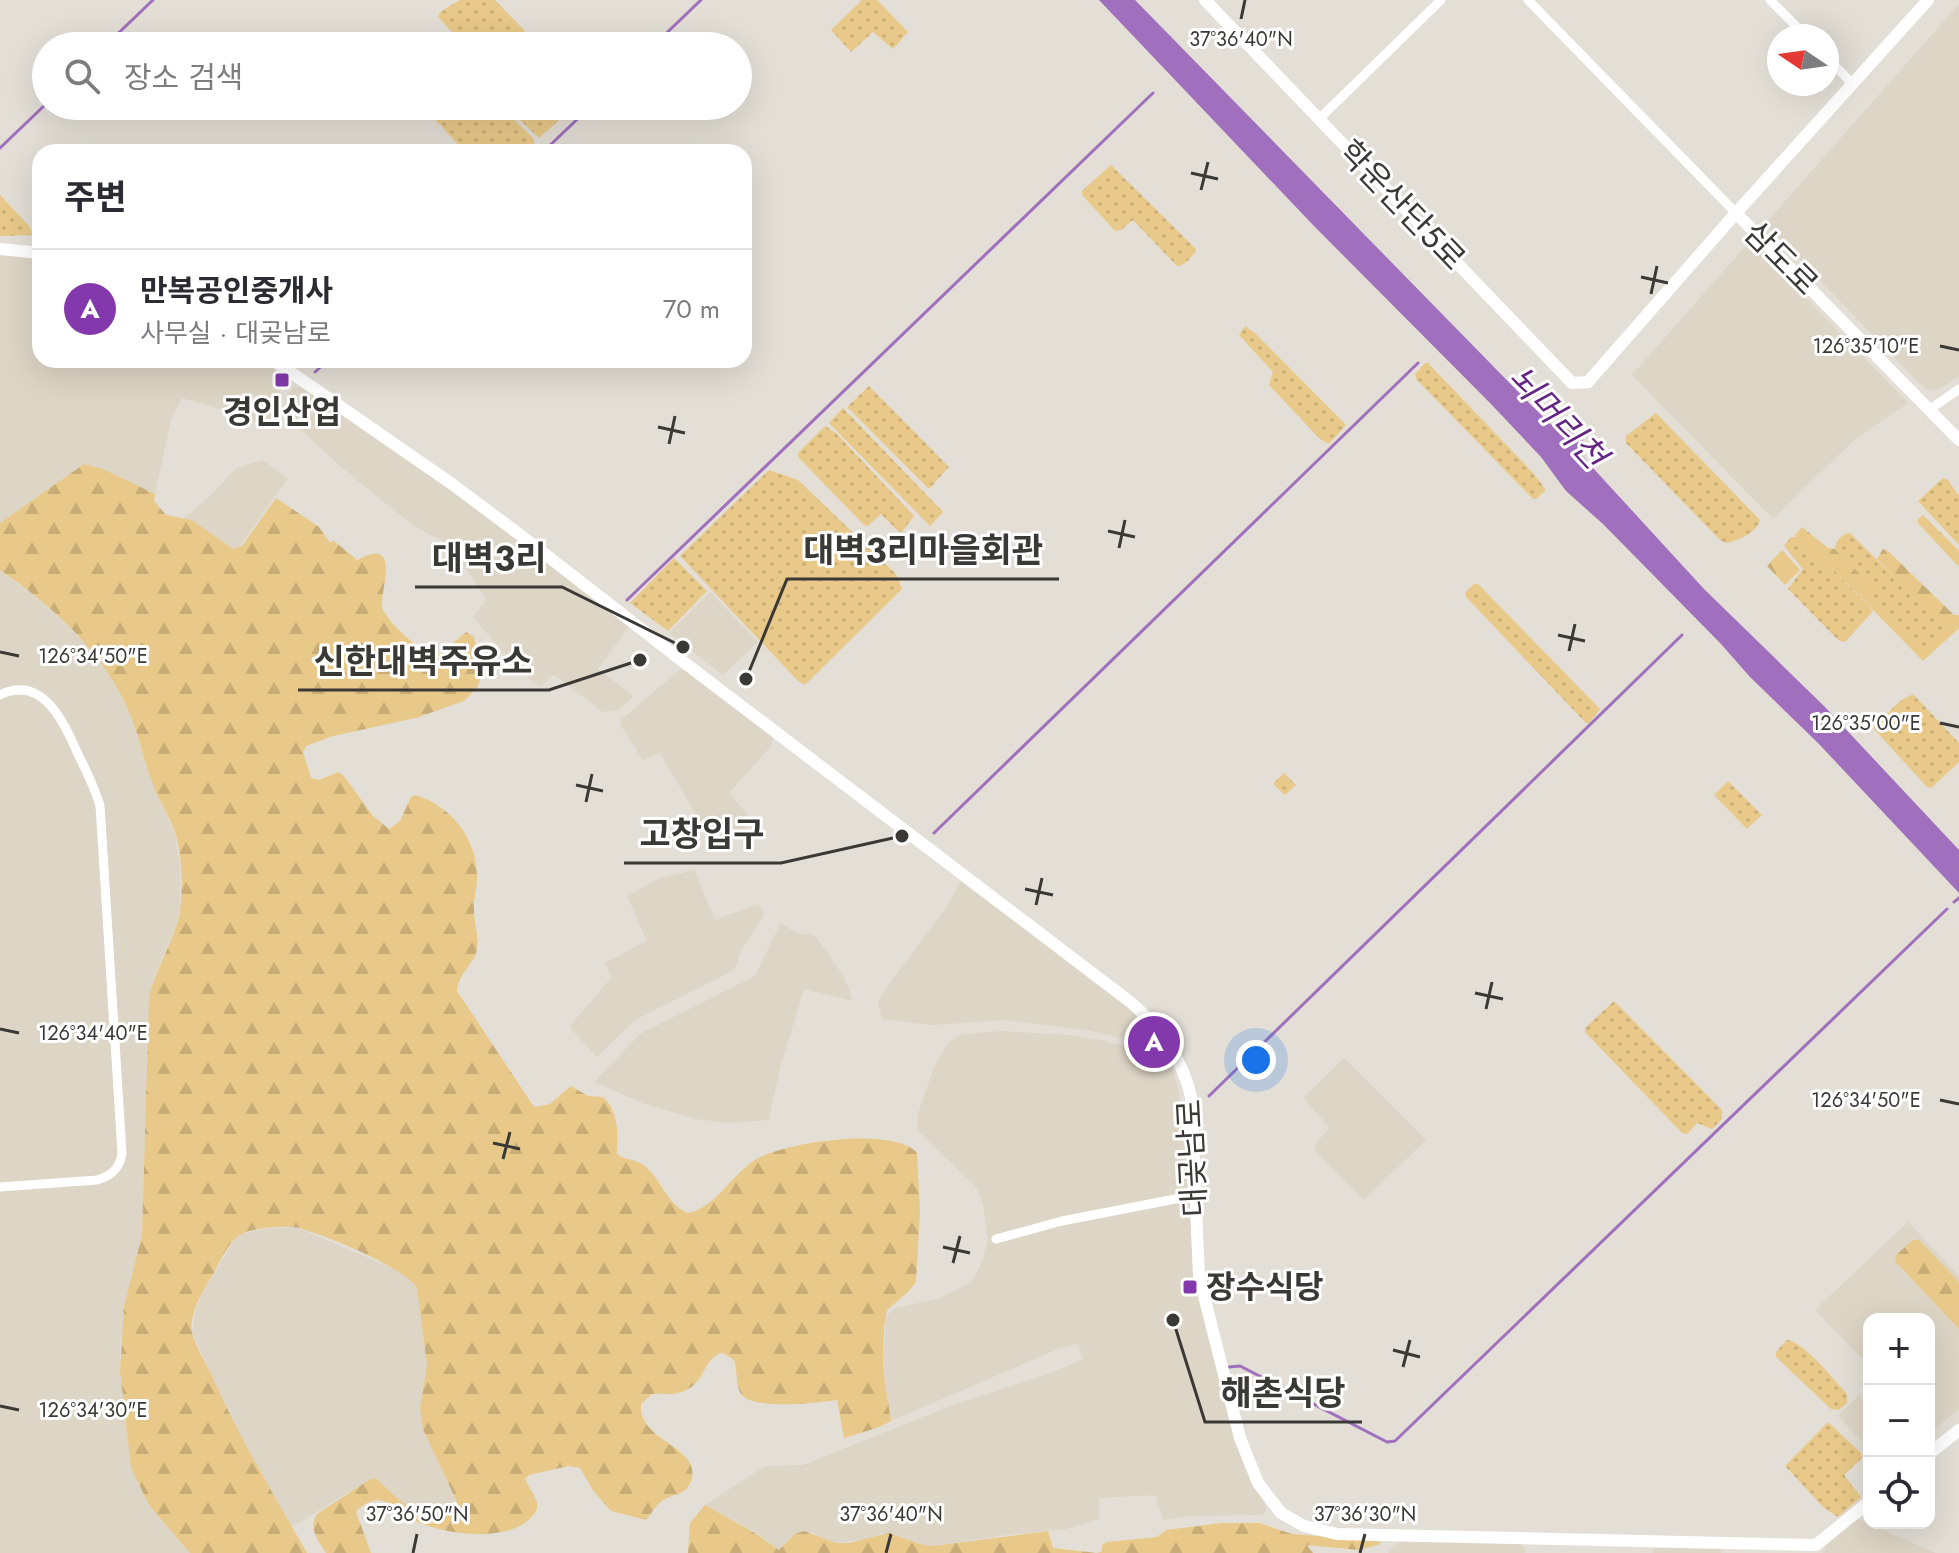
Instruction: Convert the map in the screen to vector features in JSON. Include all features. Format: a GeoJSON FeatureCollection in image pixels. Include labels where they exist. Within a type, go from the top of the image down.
{"type":"FeatureCollection","features":[{"type":"Feature","properties":{"kind":"street","name":"학운산단5로"},"geometry":{"type":"LineString","coordinates":[[1205,0],[1572,383],[1588,382],[1736,213]]}},
{"type":"Feature","properties":{"kind":"street"},"geometry":{"type":"LineString","coordinates":[[1319,119],[1441,0]]}},
{"type":"Feature","properties":{"kind":"street"},"geometry":{"type":"LineString","coordinates":[[1528,0],[1736,213]]}},
{"type":"Feature","properties":{"kind":"street"},"geometry":{"type":"LineString","coordinates":[[1770,0],[1794,24]]}},
{"type":"Feature","properties":{"kind":"street","name":"삼도로"},"geometry":{"type":"LineString","coordinates":[[1928,0],[1736,213],[1959,440]]}},
{"type":"Feature","properties":{"kind":"street"},"geometry":{"type":"LineString","coordinates":[[1839,70],[1853,84]]}},
{"type":"Feature","properties":{"kind":"street"},"geometry":{"type":"LineString","coordinates":[[0,249],[32,252]]}},
{"type":"Feature","properties":{"kind":"street","name":"대곶남로"},"geometry":{"type":"LineString","coordinates":[[285,368],[527,540],[1143,1013],[1167,1040],[1184,1070],[1188,1084],[1193,1116],[1199,1276],[1240,1438],[1258,1483],[1270,1501],[1291,1521],[1337,1534],[1816,1549],[1863,1507]]}},
{"type":"Feature","properties":{"kind":"street"},"geometry":{"type":"LineString","coordinates":[[1929,410],[1959,389]]}},
{"type":"Feature","properties":{"kind":"street"},"geometry":{"type":"LineString","coordinates":[[0,695],[23,690],[40,696],[54,708],[100,806],[122,1153],[118,1168],[105,1178],[0,1187]]}},
{"type":"Feature","properties":{"kind":"street"},"geometry":{"type":"LineString","coordinates":[[996,1239],[1062,1221],[1196,1195]]}},
{"type":"Feature","properties":{"kind":"street"},"geometry":{"type":"LineString","coordinates":[[1935,1449],[1959,1430]]}},
{"type":"Feature","properties":{"kind":"shaded area"},"geometry":{"type":"Polygon","coordinates":[[[1099,0],[1135,0],[1533,407],[1559,432],[1576,427],[1586,446],[1583,456],[1593,468],[1704,589],[1825,707],[1959,850],[1959,893],[1818,743],[1603,524],[1566,491],[1541,457],[1490,403],[1313,225],[1099,0]]]}},
{"type":"Feature","properties":{"kind":"shaded area"},"geometry":{"type":"Polygon","coordinates":[[[1959,4],[1959,376],[1938,390],[1925,389],[1765,224],[1959,4]]]}},
{"type":"Feature","properties":{"kind":"shaded area"},"geometry":{"type":"Polygon","coordinates":[[[1750,241],[1908,403],[1854,440],[1773,519],[1632,375],[1750,241]]]}},
{"type":"Feature","properties":{"kind":"shaded area"},"geometry":{"type":"Polygon","coordinates":[[[0,253],[32,257],[32,368],[272,368],[284,383],[271,413],[275,431],[241,415],[182,398],[171,420],[155,494],[103,469],[84,464],[0,523],[0,253]]]}},
{"type":"Feature","properties":{"kind":"shaded area"},"geometry":{"type":"Polygon","coordinates":[[[301,387],[438,480],[630,626],[598,669],[634,696],[618,710],[603,712],[556,676],[550,676],[541,687],[517,668],[473,617],[486,600],[458,555],[445,542],[416,527],[395,511],[285,415],[289,393],[301,387]]]}},
{"type":"Feature","properties":{"kind":"shaded area"},"geometry":{"type":"Polygon","coordinates":[[[263,460],[288,478],[238,549],[233,549],[185,518],[236,468],[263,460]]]}},
{"type":"Feature","properties":{"kind":"shaded area"},"geometry":{"type":"Polygon","coordinates":[[[0,570],[47,606],[92,650],[110,675],[128,708],[152,782],[175,834],[180,871],[180,909],[149,997],[142,1235],[120,1343],[120,1371],[131,1468],[149,1505],[190,1553],[0,1553],[0,570]]]}},
{"type":"Feature","properties":{"kind":"shaded area"},"geometry":{"type":"Polygon","coordinates":[[[710,592],[758,642],[723,675],[669,633],[710,592]]]}},
{"type":"Feature","properties":{"kind":"shaded area"},"geometry":{"type":"Polygon","coordinates":[[[679,670],[686,670],[773,735],[772,745],[729,793],[753,821],[723,852],[708,835],[660,753],[643,760],[621,726],[621,720],[679,670]]]}},
{"type":"Feature","properties":{"kind":"shaded area"},"geometry":{"type":"Polygon","coordinates":[[[694,870],[715,920],[758,904],[764,912],[763,917],[742,949],[734,970],[635,1020],[597,1057],[569,1027],[611,978],[605,963],[647,941],[627,896],[658,879],[694,870]]]}},
{"type":"Feature","properties":{"kind":"shaded area"},"geometry":{"type":"Polygon","coordinates":[[[961,882],[1128,1006],[1153,1030],[1146,1042],[1087,1030],[1005,1020],[931,1025],[882,1019],[878,1001],[882,994],[943,912],[961,882]]]}},
{"type":"Feature","properties":{"kind":"shaded area"},"geometry":{"type":"Polygon","coordinates":[[[780,924],[817,938],[844,977],[853,1001],[804,989],[780,1068],[769,1120],[727,1123],[696,1119],[645,1104],[594,1082],[640,1034],[755,976],[780,924]]]}},
{"type":"Feature","properties":{"kind":"shaded area"},"geometry":{"type":"Polygon","coordinates":[[[1001,1031],[1069,1035],[1104,1041],[1170,1062],[1185,1134],[1195,1280],[1234,1435],[1244,1465],[1266,1507],[1265,1513],[1163,1520],[1155,1495],[1099,1498],[1099,1519],[1067,1529],[933,1546],[882,1533],[868,1539],[836,1543],[825,1541],[813,1533],[795,1534],[779,1550],[753,1531],[705,1505],[765,1466],[803,1465],[950,1406],[1054,1372],[1083,1359],[1078,1344],[1058,1349],[891,1421],[883,1369],[886,1316],[896,1308],[940,1298],[966,1285],[974,1278],[982,1262],[988,1239],[983,1204],[977,1188],[917,1130],[918,1114],[934,1067],[955,1037],[1001,1031]]]}},
{"type":"Feature","properties":{"kind":"shaded area"},"geometry":{"type":"Polygon","coordinates":[[[1344,1058],[1426,1140],[1364,1200],[1316,1152],[1316,1143],[1330,1128],[1305,1100],[1305,1096],[1344,1058]]]}},
{"type":"Feature","properties":{"kind":"shaded area"},"geometry":{"type":"Polygon","coordinates":[[[1908,1222],[1959,1276],[1959,1409],[1935,1429],[1935,1313],[1863,1313],[1863,1360],[1815,1310],[1908,1222]]]}},
{"type":"Feature","properties":{"kind":"shaded area"},"geometry":{"type":"Polygon","coordinates":[[[296,1227],[412,1279],[417,1288],[427,1365],[420,1408],[423,1429],[458,1501],[453,1508],[420,1512],[405,1506],[377,1479],[372,1478],[292,1527],[233,1424],[192,1332],[196,1309],[206,1286],[241,1234],[296,1227]]]}},
{"type":"Feature","properties":{"kind":"shaded area"},"geometry":{"type":"Polygon","coordinates":[[[1859,1395],[1863,1399],[1863,1443],[1838,1416],[1859,1395]]]}},
{"type":"Feature","properties":{"kind":"shaded area"},"geometry":{"type":"Polygon","coordinates":[[[1857,1519],[1863,1522],[1863,1529],[1880,1529],[1936,1553],[1823,1553],[1827,1544],[1857,1519]]]}},
{"type":"Feature","properties":{"kind":"shaded area"},"geometry":{"type":"Polygon","coordinates":[[[1399,1542],[1519,1544],[1525,1548],[1525,1553],[1388,1553],[1399,1542]]]}},
{"type":"Feature","properties":{"kind":"shaded area"},"geometry":{"type":"Polygon","coordinates":[[[1653,1548],[1721,1549],[1721,1553],[1653,1553],[1653,1548]]]}},
{"type":"Feature","properties":{"kind":"green space"},"geometry":{"type":"Polygon","coordinates":[[[460,0],[495,0],[526,32],[452,32],[438,17],[440,12],[460,0]]]}},
{"type":"Feature","properties":{"kind":"green space"},"geometry":{"type":"Polygon","coordinates":[[[862,0],[877,0],[908,32],[893,49],[873,32],[851,52],[831,30],[862,0]]]}},
{"type":"Feature","properties":{"kind":"green space"},"geometry":{"type":"Polygon","coordinates":[[[436,120],[514,120],[534,139],[533,144],[458,144],[436,120]]]}},
{"type":"Feature","properties":{"kind":"green space"},"geometry":{"type":"Polygon","coordinates":[[[520,120],[559,120],[539,138],[520,120]]]}},
{"type":"Feature","properties":{"kind":"green space"},"geometry":{"type":"Polygon","coordinates":[[[1111,165],[1196,249],[1185,263],[1177,266],[1133,220],[1115,231],[1082,195],[1082,191],[1111,165]]]}},
{"type":"Feature","properties":{"kind":"green space"},"geometry":{"type":"Polygon","coordinates":[[[0,195],[30,227],[32,235],[0,236],[0,195]]]}},
{"type":"Feature","properties":{"kind":"green space"},"geometry":{"type":"Polygon","coordinates":[[[1245,326],[1346,425],[1329,444],[1320,439],[1269,385],[1273,372],[1239,335],[1245,326]]]}},
{"type":"Feature","properties":{"kind":"green space"},"geometry":{"type":"Polygon","coordinates":[[[1425,363],[1534,474],[1546,490],[1536,499],[1416,379],[1415,374],[1425,363]]]}},
{"type":"Feature","properties":{"kind":"green space"},"geometry":{"type":"Polygon","coordinates":[[[869,386],[949,467],[929,489],[847,407],[869,386]]]}},
{"type":"Feature","properties":{"kind":"green space"},"geometry":{"type":"Polygon","coordinates":[[[843,408],[943,512],[930,526],[829,423],[843,408]]]}},
{"type":"Feature","properties":{"kind":"green space"},"geometry":{"type":"Polygon","coordinates":[[[1656,413],[1760,520],[1751,532],[1727,543],[1721,541],[1626,443],[1626,436],[1656,413]]]}},
{"type":"Feature","properties":{"kind":"green space"},"geometry":{"type":"Polygon","coordinates":[[[825,426],[836,433],[914,516],[902,532],[881,514],[868,526],[864,525],[799,458],[798,453],[825,426]]]}},
{"type":"Feature","properties":{"kind":"green space"},"geometry":{"type":"Polygon","coordinates":[[[84,464],[103,469],[155,494],[154,501],[166,515],[192,520],[233,549],[242,546],[276,498],[319,527],[330,543],[333,540],[357,560],[378,554],[383,558],[386,574],[383,610],[398,629],[429,655],[440,654],[466,632],[474,637],[480,680],[477,688],[464,701],[416,718],[333,736],[306,746],[303,752],[311,778],[319,780],[338,772],[373,816],[389,829],[400,821],[411,797],[415,795],[440,807],[468,838],[476,865],[474,906],[477,942],[476,953],[457,991],[534,1107],[550,1104],[571,1086],[588,1096],[603,1097],[615,1116],[617,1154],[644,1165],[674,1204],[687,1213],[706,1205],[747,1166],[769,1153],[813,1143],[863,1139],[886,1140],[905,1145],[917,1153],[920,1210],[916,1282],[887,1310],[884,1327],[883,1369],[891,1421],[844,1438],[837,1400],[788,1404],[751,1400],[743,1396],[739,1389],[734,1360],[723,1353],[712,1359],[691,1387],[676,1393],[652,1394],[641,1404],[649,1428],[680,1452],[692,1469],[689,1486],[662,1501],[646,1520],[611,1511],[594,1492],[580,1468],[569,1466],[529,1475],[525,1479],[537,1502],[537,1509],[528,1521],[514,1528],[481,1534],[445,1530],[415,1521],[387,1503],[376,1500],[356,1512],[371,1553],[326,1553],[314,1530],[317,1514],[372,1478],[403,1503],[418,1510],[453,1508],[457,1502],[423,1429],[420,1408],[427,1365],[417,1288],[397,1271],[327,1237],[299,1228],[269,1228],[240,1235],[231,1244],[199,1299],[192,1319],[192,1332],[234,1422],[307,1553],[190,1553],[149,1505],[131,1468],[120,1371],[124,1307],[142,1235],[149,997],[180,911],[182,882],[179,850],[173,826],[152,782],[131,716],[116,686],[73,630],[38,598],[0,570],[0,523],[84,464]]]}},
{"type":"Feature","properties":{"kind":"green space"},"geometry":{"type":"Polygon","coordinates":[[[769,470],[798,480],[896,574],[902,589],[805,685],[680,556],[769,470]]]}},
{"type":"Feature","properties":{"kind":"green space"},"geometry":{"type":"Polygon","coordinates":[[[1943,478],[1948,480],[1959,496],[1959,545],[1918,501],[1943,478]]]}},
{"type":"Feature","properties":{"kind":"green space"},"geometry":{"type":"Polygon","coordinates":[[[1923,515],[1959,551],[1959,567],[1918,523],[1923,515]]]}},
{"type":"Feature","properties":{"kind":"green space"},"geometry":{"type":"Polygon","coordinates":[[[1802,527],[1828,548],[1835,549],[1870,584],[1871,590],[1946,631],[1877,559],[1883,549],[1887,550],[1954,615],[1959,615],[1959,628],[1923,661],[1831,567],[1822,565],[1796,537],[1802,527]]]}},
{"type":"Feature","properties":{"kind":"green space"},"geometry":{"type":"Polygon","coordinates":[[[1850,533],[1944,627],[1944,634],[1926,652],[1872,598],[1870,584],[1835,549],[1840,538],[1850,533]]]}},
{"type":"Feature","properties":{"kind":"green space"},"geometry":{"type":"Polygon","coordinates":[[[1791,537],[1796,537],[1822,565],[1831,567],[1873,611],[1845,642],[1838,640],[1788,589],[1803,569],[1784,546],[1791,537]]]}},
{"type":"Feature","properties":{"kind":"green space"},"geometry":{"type":"Polygon","coordinates":[[[1782,550],[1800,570],[1785,585],[1767,566],[1782,550]]]}},
{"type":"Feature","properties":{"kind":"green space"},"geometry":{"type":"Polygon","coordinates":[[[674,558],[707,591],[668,631],[630,603],[674,558]]]}},
{"type":"Feature","properties":{"kind":"green space"},"geometry":{"type":"Polygon","coordinates":[[[1478,584],[1600,709],[1589,723],[1466,597],[1465,593],[1478,584]]]}},
{"type":"Feature","properties":{"kind":"green space"},"geometry":{"type":"Polygon","coordinates":[[[1913,694],[1959,743],[1959,762],[1931,788],[1873,728],[1900,701],[1913,694]]]}},
{"type":"Feature","properties":{"kind":"green space"},"geometry":{"type":"Polygon","coordinates":[[[1284,773],[1296,785],[1285,795],[1273,784],[1284,773]]]}},
{"type":"Feature","properties":{"kind":"green space"},"geometry":{"type":"Polygon","coordinates":[[[1728,781],[1762,815],[1747,829],[1714,795],[1728,781]]]}},
{"type":"Feature","properties":{"kind":"green space"},"geometry":{"type":"Polygon","coordinates":[[[1614,1001],[1722,1110],[1722,1119],[1712,1129],[1697,1123],[1687,1134],[1682,1133],[1585,1032],[1585,1028],[1614,1001]]]}},
{"type":"Feature","properties":{"kind":"green space"},"geometry":{"type":"Polygon","coordinates":[[[1913,1240],[1919,1240],[1959,1282],[1959,1329],[1895,1261],[1896,1255],[1913,1240]]]}},
{"type":"Feature","properties":{"kind":"green space"},"geometry":{"type":"Polygon","coordinates":[[[1787,1340],[1810,1354],[1847,1394],[1847,1403],[1839,1410],[1831,1409],[1776,1357],[1776,1352],[1787,1340]]]}},
{"type":"Feature","properties":{"kind":"green space"},"geometry":{"type":"Polygon","coordinates":[[[1828,1422],[1861,1453],[1862,1458],[1844,1475],[1861,1497],[1838,1517],[1824,1508],[1786,1467],[1828,1422]]]}},
{"type":"Feature","properties":{"kind":"green space"},"geometry":{"type":"Polygon","coordinates":[[[705,1505],[779,1550],[795,1534],[804,1531],[836,1543],[849,1543],[889,1533],[933,1546],[1048,1531],[1053,1548],[1097,1553],[688,1553],[690,1523],[705,1505]]]}},
{"type":"Feature","properties":{"kind":"green space"},"geometry":{"type":"Polygon","coordinates":[[[1222,1523],[1259,1523],[1292,1534],[1378,1541],[1381,1544],[1359,1550],[1307,1545],[1313,1553],[1097,1553],[1107,1542],[1157,1537],[1166,1530],[1222,1523]]]}},
{"type":"Feature","properties":{"kind":"waterway"},"geometry":{"type":"LineString","coordinates":[[120,32],[153,0]]}},
{"type":"Feature","properties":{"kind":"waterway"},"geometry":{"type":"LineString","coordinates":[[668,32],[701,0]]}},
{"type":"Feature","properties":{"kind":"waterway"},"geometry":{"type":"LineString","coordinates":[[627,600],[1153,93]]}},
{"type":"Feature","properties":{"kind":"waterway"},"geometry":{"type":"LineString","coordinates":[[0,148],[32,117]]}},
{"type":"Feature","properties":{"kind":"waterway"},"geometry":{"type":"LineString","coordinates":[[551,144],[576,120]]}},
{"type":"Feature","properties":{"kind":"waterway"},"geometry":{"type":"LineString","coordinates":[[934,833],[1418,363]]}},
{"type":"Feature","properties":{"kind":"waterway"},"geometry":{"type":"LineString","coordinates":[[315,372],[319,368]]}},
{"type":"Feature","properties":{"kind":"waterway"},"geometry":{"type":"LineString","coordinates":[[1209,1096],[1682,635]]}},
{"type":"Feature","properties":{"kind":"waterway"},"geometry":{"type":"LineString","coordinates":[[1954,902],[1959,898]]}},
{"type":"Feature","properties":{"kind":"waterway"},"geometry":{"type":"LineString","coordinates":[[1229,1367],[1240,1366],[1387,1442],[1395,1441],[1947,909]]}},
{"type":"Feature","properties":{"kind":"place","name":"경인산업"},"geometry":{"type":"Point","coordinates":[282,380]}},
{"type":"Feature","properties":{"kind":"place","name":"대벽3리"},"geometry":{"type":"Point","coordinates":[683,647]}},
{"type":"Feature","properties":{"kind":"place","name":"신한대벽주유소"},"geometry":{"type":"Point","coordinates":[640,660]}},
{"type":"Feature","properties":{"kind":"place","name":"대벽3리마을회관"},"geometry":{"type":"Point","coordinates":[746,679]}},
{"type":"Feature","properties":{"kind":"place","name":"고창입구"},"geometry":{"type":"Point","coordinates":[902,836]}},
{"type":"Feature","properties":{"kind":"place","name":"만복공인중개사"},"geometry":{"type":"Point","coordinates":[1154,1042]}},
{"type":"Feature","properties":{"kind":"place","name":"장수식당"},"geometry":{"type":"Point","coordinates":[1190,1287]}},
{"type":"Feature","properties":{"kind":"place","name":"해촌식당"},"geometry":{"type":"Point","coordinates":[1173,1320]}},
{"type":"Feature","properties":{"kind":"water label","name":"뇌머리천"},"geometry":{"type":"Point","coordinates":[1557,417]}}]}
